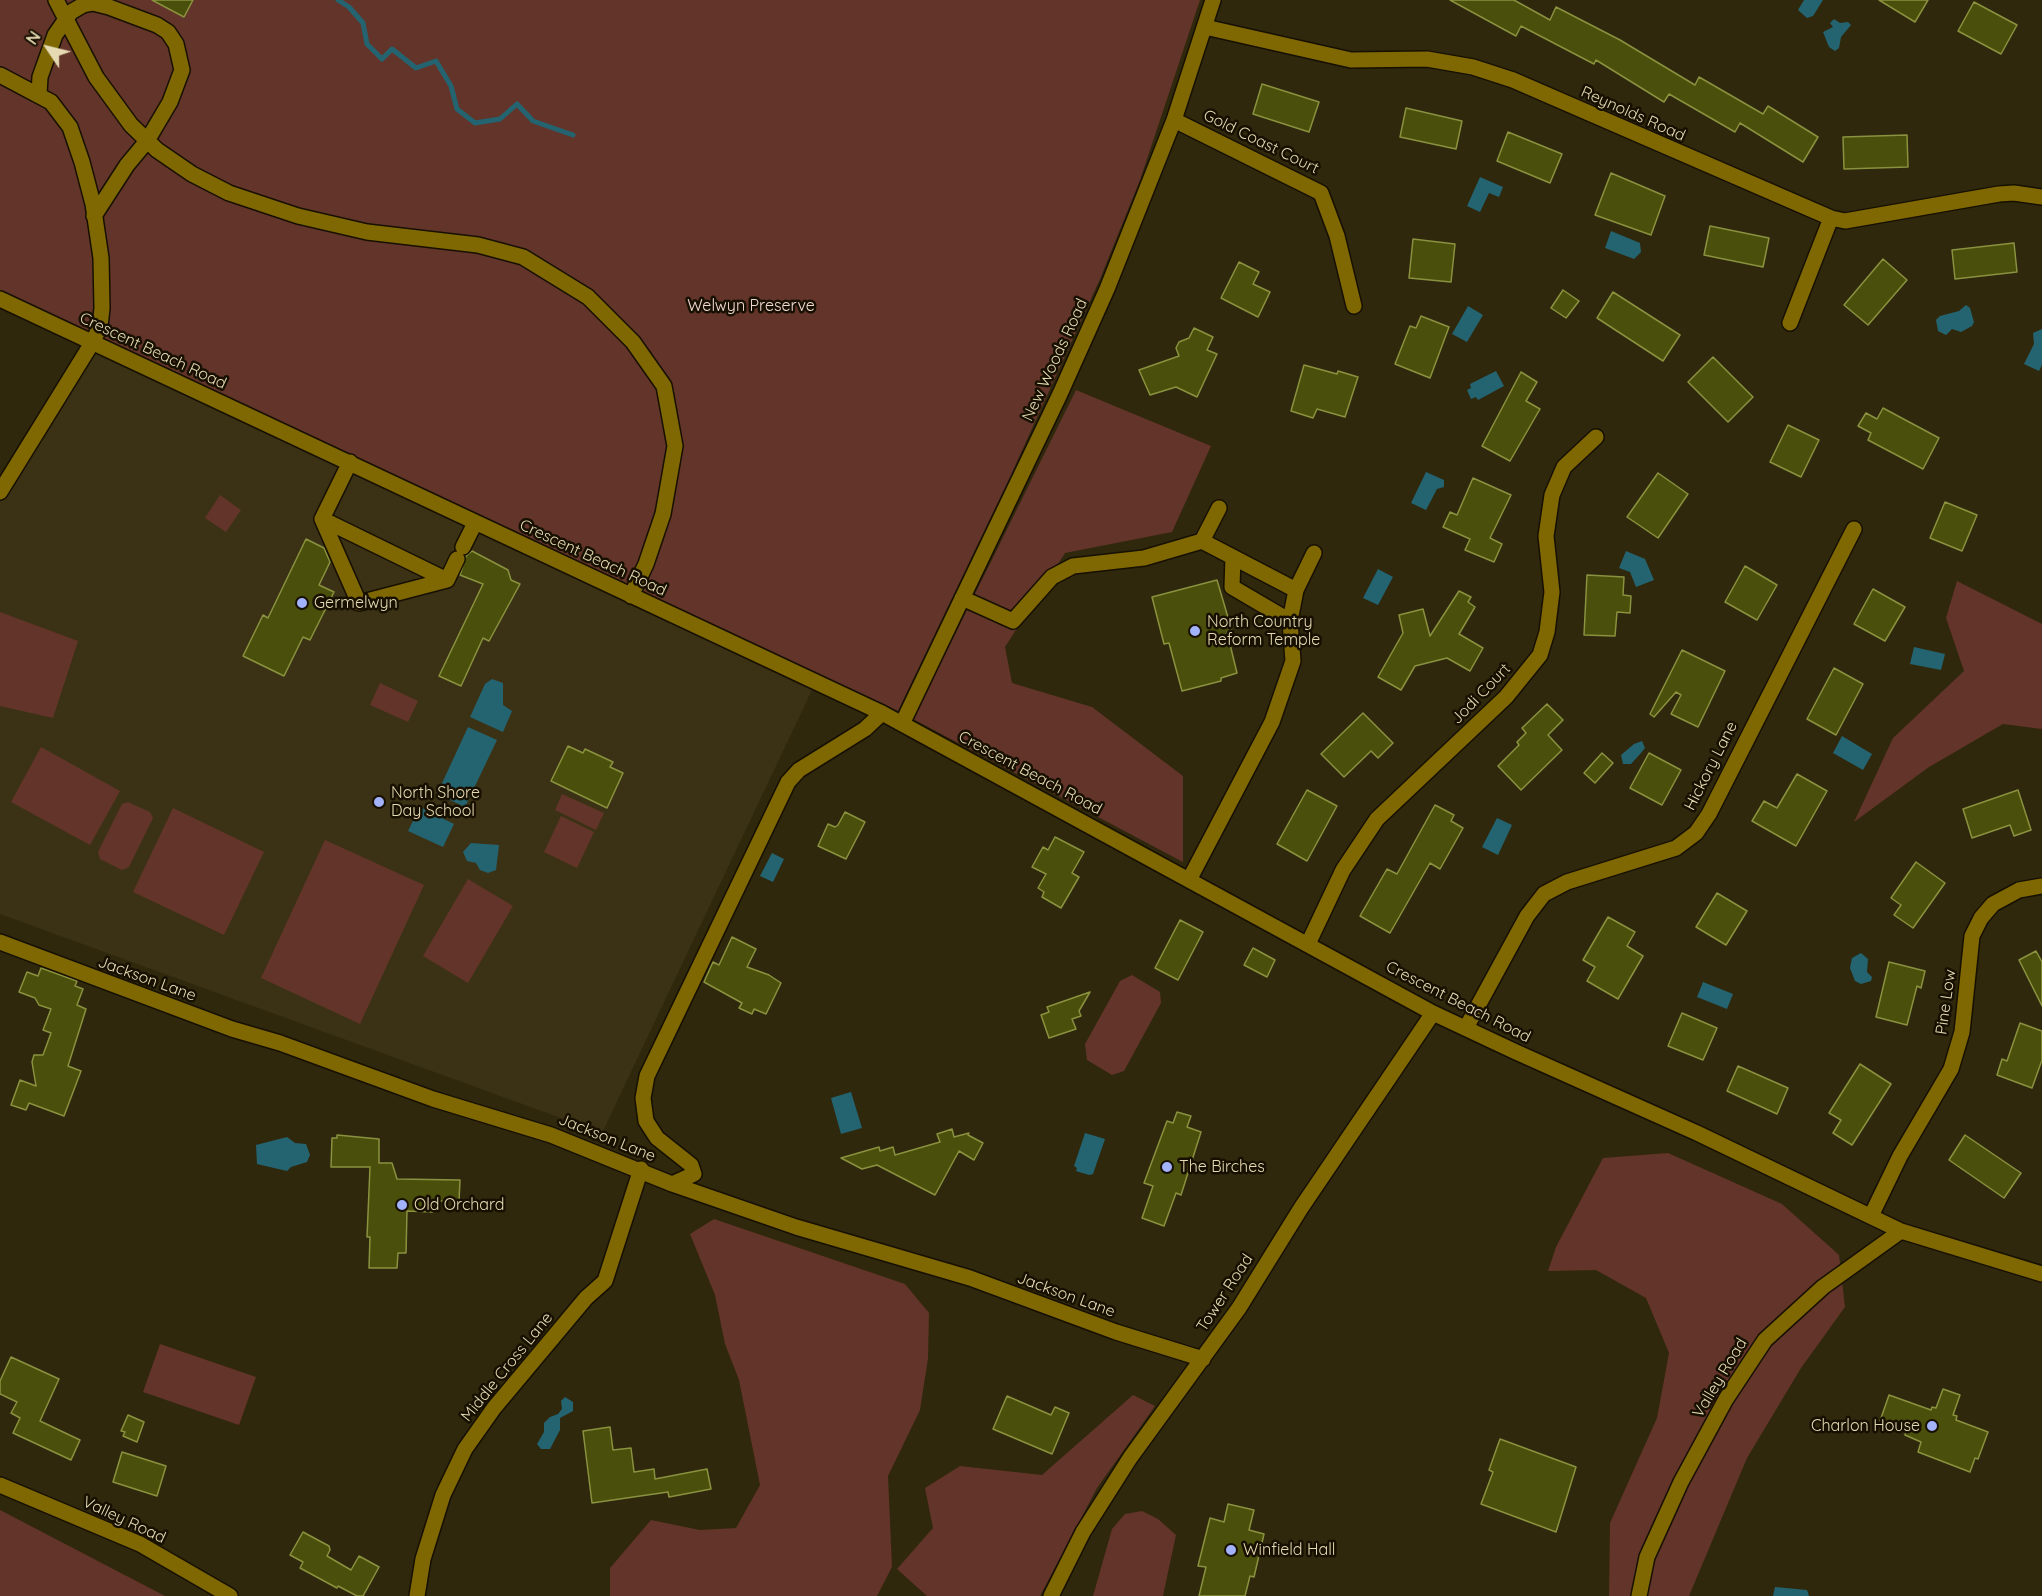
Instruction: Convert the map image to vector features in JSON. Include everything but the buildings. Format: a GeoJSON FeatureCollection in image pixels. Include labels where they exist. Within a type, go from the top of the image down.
{"type":"FeatureCollection","features":[{"type":"Feature","properties":{"kind":"street"},"geometry":{"type":"LineString","coordinates":[[56,0],[96,77],[131,125],[147,141],[192,174],[229,193],[298,216],[367,232],[477,245],[523,257],[588,297],[633,342],[664,386],[675,446],[663,514],[646,564],[631,596]]}},
{"type":"Feature","properties":{"kind":"street","name":"New Woods Road"},"geometry":{"type":"LineString","coordinates":[[902,724],[1102,300],[1174,120],[1213,0]]}},
{"type":"Feature","properties":{"kind":"street"},"geometry":{"type":"LineString","coordinates":[[39,94],[40,77],[51,45],[65,19],[83,5],[93,3],[109,7],[157,25],[168,32],[176,44],[182,70],[170,102],[147,141],[127,165],[94,216]]}},
{"type":"Feature","properties":{"kind":"street","name":"Reynolds Road"},"geometry":{"type":"LineString","coordinates":[[1205,27],[1350,60],[1427,59],[1473,67],[1513,80],[1831,218],[1845,221],[1885,216],[1999,194],[2014,193],[2042,197]]}},
{"type":"Feature","properties":{"kind":"street"},"geometry":{"type":"LineString","coordinates":[[0,75],[51,102],[70,128],[82,162],[94,216],[101,258],[102,308],[100,327],[92,343],[0,492]]}},
{"type":"Feature","properties":{"kind":"street","name":"Gold Coast Court"},"geometry":{"type":"LineString","coordinates":[[1174,120],[1321,193],[1337,236],[1354,306]]}},
{"type":"Feature","properties":{"kind":"street"},"geometry":{"type":"LineString","coordinates":[[1790,323],[1831,218]]}},
{"type":"Feature","properties":{"kind":"street","name":"Crescent Beach Road"},"geometry":{"type":"LineString","coordinates":[[0,299],[882,713],[1434,1013],[1467,1026],[1516,1053],[1697,1133],[1901,1231],[2042,1274]]}},
{"type":"Feature","properties":{"kind":"street","name":"Jodi Court"},"geometry":{"type":"LineString","coordinates":[[1308,944],[1343,870],[1377,819],[1506,697],[1540,656],[1547,632],[1552,592],[1546,536],[1552,495],[1564,467],[1596,437]]}},
{"type":"Feature","properties":{"kind":"street"},"geometry":{"type":"LineString","coordinates":[[350,462],[322,519],[359,603],[447,580],[475,523]]}},
{"type":"Feature","properties":{"kind":"street"},"geometry":{"type":"LineString","coordinates":[[1202,541],[1219,507]]}},
{"type":"Feature","properties":{"kind":"street"},"geometry":{"type":"LineString","coordinates":[[322,519],[447,580]]}},
{"type":"Feature","properties":{"kind":"street","name":"Hickory Lane"},"geometry":{"type":"LineString","coordinates":[[1467,1026],[1527,916],[1544,894],[1567,882],[1676,848],[1696,833],[1709,814],[1854,529]]}},
{"type":"Feature","properties":{"kind":"street"},"geometry":{"type":"LineString","coordinates":[[962,598],[1013,621],[1052,577],[1073,566],[1144,558],[1202,541],[1296,590]]}},
{"type":"Feature","properties":{"kind":"street"},"geometry":{"type":"LineString","coordinates":[[1189,880],[1272,722],[1293,662],[1290,621],[1296,590],[1314,553]]}},
{"type":"Feature","properties":{"kind":"street"},"geometry":{"type":"LineString","coordinates":[[1233,557],[1232,587],[1290,621]]}},
{"type":"Feature","properties":{"kind":"street"},"geometry":{"type":"LineString","coordinates":[[672,1184],[694,1174],[691,1165],[657,1138],[646,1121],[643,1098],[647,1076],[788,782],[799,770],[865,729],[882,713]]}},
{"type":"Feature","properties":{"kind":"street","name":"Pine Low"},"geometry":{"type":"LineString","coordinates":[[1871,1216],[1900,1156],[1951,1069],[1962,1032],[1972,936],[1981,918],[1993,904],[2019,890],[2042,886]]}},
{"type":"Feature","properties":{"kind":"street","name":"Jackson Lane"},"geometry":{"type":"LineString","coordinates":[[0,942],[155,1002],[280,1043],[433,1099],[551,1135],[641,1169],[672,1184],[796,1227],[970,1278],[1116,1332],[1203,1359]]}},
{"type":"Feature","properties":{"kind":"street","name":"Tower Road"},"geometry":{"type":"LineString","coordinates":[[1052,1596],[1083,1532],[1124,1467],[1203,1359],[1434,1013]]}},
{"type":"Feature","properties":{"kind":"street","name":"Middle Cross Lane"},"geometry":{"type":"LineString","coordinates":[[417,1596],[423,1559],[443,1495],[465,1449],[494,1408],[586,1298],[605,1281],[641,1169]]}},
{"type":"Feature","properties":{"kind":"street","name":"Valley Road"},"geometry":{"type":"LineString","coordinates":[[1639,1596],[1647,1557],[1681,1482],[1726,1399],[1765,1340],[1823,1287],[1901,1231]]}},
{"type":"Feature","properties":{"kind":"street","name":"Valley Road"},"geometry":{"type":"LineString","coordinates":[[0,1485],[140,1544],[230,1596]]}},
{"type":"Feature","properties":{"kind":"shaded area","name":"North Shore Day School"},"geometry":{"type":"Polygon","coordinates":[[[95,348],[812,690],[602,1133],[0,914],[0,502],[95,348]]]}},
{"type":"Feature","properties":{"kind":"green space","name":"Welwyn Preserve"},"geometry":{"type":"Polygon","coordinates":[[[0,0],[1200,0],[1140,180],[1100,279],[1010,477],[898,711],[0,292],[0,0]]]}},
{"type":"Feature","properties":{"kind":"green space"},"geometry":{"type":"Polygon","coordinates":[[[1076,390],[1211,446],[1172,532],[1065,553],[1005,647],[1012,683],[1092,707],[1183,776],[1183,862],[913,719],[1076,390]]]}},
{"type":"Feature","properties":{"kind":"green space"},"geometry":{"type":"Polygon","coordinates":[[[220,495],[241,510],[226,532],[205,518],[220,495]]]}},
{"type":"Feature","properties":{"kind":"green space"},"geometry":{"type":"Polygon","coordinates":[[[1957,581],[2042,624],[2042,729],[2003,724],[1929,767],[1854,822],[1893,738],[1964,671],[1946,618],[1957,581]]]}},
{"type":"Feature","properties":{"kind":"green space"},"geometry":{"type":"Polygon","coordinates":[[[0,612],[78,641],[53,718],[0,706],[0,612]]]}},
{"type":"Feature","properties":{"kind":"green space"},"geometry":{"type":"Polygon","coordinates":[[[380,683],[418,701],[408,722],[370,705],[380,683]]]}},
{"type":"Feature","properties":{"kind":"green space"},"geometry":{"type":"Polygon","coordinates":[[[41,747],[120,791],[90,845],[11,802],[41,747]]]}},
{"type":"Feature","properties":{"kind":"green space"},"geometry":{"type":"Polygon","coordinates":[[[562,794],[604,813],[596,830],[555,810],[562,794]]]}},
{"type":"Feature","properties":{"kind":"green space"},"geometry":{"type":"Polygon","coordinates":[[[128,802],[150,812],[153,818],[129,867],[122,870],[100,859],[98,852],[122,804],[128,802]]]}},
{"type":"Feature","properties":{"kind":"green space"},"geometry":{"type":"Polygon","coordinates":[[[173,808],[264,852],[224,935],[133,892],[173,808]]]}},
{"type":"Feature","properties":{"kind":"green space"},"geometry":{"type":"Polygon","coordinates":[[[561,816],[594,832],[577,868],[544,852],[561,816]]]}},
{"type":"Feature","properties":{"kind":"green space"},"geometry":{"type":"Polygon","coordinates":[[[325,840],[424,885],[360,1024],[261,978],[325,840]]]}},
{"type":"Feature","properties":{"kind":"green space"},"geometry":{"type":"Polygon","coordinates":[[[468,879],[513,906],[468,983],[423,956],[468,879]]]}},
{"type":"Feature","properties":{"kind":"green space"},"geometry":{"type":"Polygon","coordinates":[[[1132,975],[1160,992],[1161,1003],[1124,1071],[1112,1075],[1087,1060],[1085,1044],[1120,981],[1132,975]]]}},
{"type":"Feature","properties":{"kind":"green space"},"geometry":{"type":"Polygon","coordinates":[[[1668,1153],[1782,1204],[1839,1255],[1845,1307],[1801,1368],[1747,1458],[1689,1596],[1609,1596],[1610,1523],[1657,1418],[1669,1353],[1646,1298],[1596,1270],[1548,1271],[1556,1247],[1603,1158],[1668,1153]]]}},
{"type":"Feature","properties":{"kind":"green space"},"geometry":{"type":"Polygon","coordinates":[[[714,1219],[905,1284],[929,1313],[928,1358],[920,1410],[888,1476],[892,1567],[877,1596],[610,1596],[610,1568],[651,1520],[700,1530],[736,1528],[760,1485],[739,1380],[725,1344],[715,1295],[690,1234],[714,1219]]]}},
{"type":"Feature","properties":{"kind":"green space"},"geometry":{"type":"Polygon","coordinates":[[[160,1344],[256,1377],[239,1425],[143,1392],[160,1344]]]}},
{"type":"Feature","properties":{"kind":"green space"},"geometry":{"type":"Polygon","coordinates":[[[1133,1395],[1155,1406],[1097,1488],[1040,1596],[927,1596],[897,1569],[933,1528],[925,1488],[960,1466],[1042,1475],[1133,1395]]]}},
{"type":"Feature","properties":{"kind":"green space"},"geometry":{"type":"Polygon","coordinates":[[[0,1510],[165,1596],[0,1596],[0,1510]]]}},
{"type":"Feature","properties":{"kind":"green space"},"geometry":{"type":"Polygon","coordinates":[[[1142,1511],[1158,1519],[1176,1535],[1163,1596],[1093,1596],[1112,1529],[1125,1514],[1142,1511]]]}},
{"type":"Feature","properties":{"kind":"water"},"geometry":{"type":"Polygon","coordinates":[[[1804,0],[1823,0],[1813,16],[1807,18],[1798,10],[1804,0]]]}},
{"type":"Feature","properties":{"kind":"water"},"geometry":{"type":"Polygon","coordinates":[[[1834,19],[1840,23],[1848,22],[1851,25],[1841,37],[1839,48],[1835,51],[1829,47],[1823,32],[1833,27],[1830,23],[1834,19]]]}},
{"type":"Feature","properties":{"kind":"water"},"geometry":{"type":"Polygon","coordinates":[[[1480,177],[1503,187],[1499,197],[1489,193],[1480,212],[1467,206],[1480,177]]]}},
{"type":"Feature","properties":{"kind":"water"},"geometry":{"type":"Polygon","coordinates":[[[1611,231],[1640,243],[1641,252],[1634,259],[1605,248],[1611,231]]]}},
{"type":"Feature","properties":{"kind":"water"},"geometry":{"type":"Polygon","coordinates":[[[1966,305],[1970,308],[1974,322],[1972,326],[1961,332],[1952,329],[1946,335],[1938,331],[1936,320],[1940,316],[1959,311],[1966,305]]]}},
{"type":"Feature","properties":{"kind":"water"},"geometry":{"type":"Polygon","coordinates":[[[1468,306],[1483,315],[1467,342],[1452,334],[1468,306]]]}},
{"type":"Feature","properties":{"kind":"water"},"geometry":{"type":"Polygon","coordinates":[[[2042,329],[2042,365],[2039,371],[2024,364],[2034,344],[2033,333],[2042,329]]]}},
{"type":"Feature","properties":{"kind":"water"},"geometry":{"type":"Polygon","coordinates":[[[1496,371],[1504,386],[1478,400],[1476,397],[1471,399],[1467,390],[1471,388],[1470,384],[1496,371]]]}},
{"type":"Feature","properties":{"kind":"water"},"geometry":{"type":"Polygon","coordinates":[[[1426,472],[1444,480],[1444,487],[1437,489],[1426,510],[1411,503],[1426,472]]]}},
{"type":"Feature","properties":{"kind":"water"},"geometry":{"type":"Polygon","coordinates":[[[1626,551],[1645,559],[1654,580],[1636,587],[1630,572],[1619,568],[1626,551]]]}},
{"type":"Feature","properties":{"kind":"water"},"geometry":{"type":"Polygon","coordinates":[[[1378,569],[1393,577],[1378,605],[1363,598],[1378,569]]]}},
{"type":"Feature","properties":{"kind":"water"},"geometry":{"type":"Polygon","coordinates":[[[1914,647],[1945,654],[1941,670],[1910,664],[1914,647]]]}},
{"type":"Feature","properties":{"kind":"water"},"geometry":{"type":"Polygon","coordinates":[[[492,679],[503,683],[503,705],[512,711],[503,732],[470,717],[485,684],[492,679]]]}},
{"type":"Feature","properties":{"kind":"water"},"geometry":{"type":"Polygon","coordinates":[[[468,727],[497,740],[465,807],[437,794],[468,727]]]}},
{"type":"Feature","properties":{"kind":"water"},"geometry":{"type":"Polygon","coordinates":[[[1842,736],[1872,754],[1863,770],[1833,753],[1842,736]]]}},
{"type":"Feature","properties":{"kind":"water"},"geometry":{"type":"Polygon","coordinates":[[[1642,741],[1645,748],[1641,753],[1631,764],[1623,764],[1621,755],[1634,744],[1642,741]]]}},
{"type":"Feature","properties":{"kind":"water"},"geometry":{"type":"Polygon","coordinates":[[[420,807],[454,824],[443,847],[408,831],[420,807]]]}},
{"type":"Feature","properties":{"kind":"water"},"geometry":{"type":"Polygon","coordinates":[[[1497,818],[1512,825],[1498,855],[1482,847],[1497,818]]]}},
{"type":"Feature","properties":{"kind":"water"},"geometry":{"type":"Polygon","coordinates":[[[471,843],[499,845],[496,870],[488,873],[480,870],[476,863],[467,861],[463,852],[471,843]]]}},
{"type":"Feature","properties":{"kind":"water"},"geometry":{"type":"Polygon","coordinates":[[[772,853],[784,859],[773,882],[760,876],[772,853]]]}},
{"type":"Feature","properties":{"kind":"water"},"geometry":{"type":"Polygon","coordinates":[[[1861,953],[1868,959],[1867,972],[1872,977],[1871,981],[1861,984],[1855,981],[1850,968],[1852,958],[1861,953]]]}},
{"type":"Feature","properties":{"kind":"water"},"geometry":{"type":"Polygon","coordinates":[[[1703,982],[1733,994],[1727,1009],[1697,997],[1703,982]]]}},
{"type":"Feature","properties":{"kind":"water"},"geometry":{"type":"Polygon","coordinates":[[[851,1092],[862,1128],[841,1134],[831,1098],[851,1092]]]}},
{"type":"Feature","properties":{"kind":"water"},"geometry":{"type":"Polygon","coordinates":[[[1085,1133],[1105,1139],[1093,1174],[1089,1175],[1076,1171],[1077,1168],[1074,1166],[1085,1133]]]}},
{"type":"Feature","properties":{"kind":"water"},"geometry":{"type":"Polygon","coordinates":[[[287,1137],[295,1143],[306,1144],[310,1155],[307,1162],[291,1167],[287,1171],[257,1164],[256,1145],[287,1137]]]}},
{"type":"Feature","properties":{"kind":"water"},"geometry":{"type":"Polygon","coordinates":[[[565,1397],[573,1402],[573,1411],[560,1418],[560,1430],[550,1449],[541,1449],[537,1444],[544,1432],[544,1423],[550,1417],[558,1414],[562,1409],[561,1401],[565,1397]]]}},
{"type":"Feature","properties":{"kind":"water"},"geometry":{"type":"Polygon","coordinates":[[[1775,1587],[1807,1590],[1809,1596],[1773,1596],[1775,1587]]]}},
{"type":"Feature","properties":{"kind":"waterway"},"geometry":{"type":"LineString","coordinates":[[338,0],[349,7],[363,23],[367,44],[382,59],[392,49],[416,68],[436,61],[451,86],[457,109],[475,123],[500,119],[517,104],[533,121],[573,135]]}},
{"type":"Feature","properties":{"kind":"place","name":"Germelwyn"},"geometry":{"type":"Point","coordinates":[302,603]}},
{"type":"Feature","properties":{"kind":"place","name":"North Country Reform Temple"},"geometry":{"type":"Point","coordinates":[1195,631]}},
{"type":"Feature","properties":{"kind":"place","name":"North Shore Day School"},"geometry":{"type":"Point","coordinates":[379,802]}},
{"type":"Feature","properties":{"kind":"place","name":"The Birches"},"geometry":{"type":"Point","coordinates":[1167,1167]}},
{"type":"Feature","properties":{"kind":"place","name":"Old Orchard"},"geometry":{"type":"Point","coordinates":[402,1205]}},
{"type":"Feature","properties":{"kind":"place","name":"Charlon House"},"geometry":{"type":"Point","coordinates":[1932,1426]}},
{"type":"Feature","properties":{"kind":"place","name":"Winfield Hall"},"geometry":{"type":"Point","coordinates":[1231,1550]}}]}
